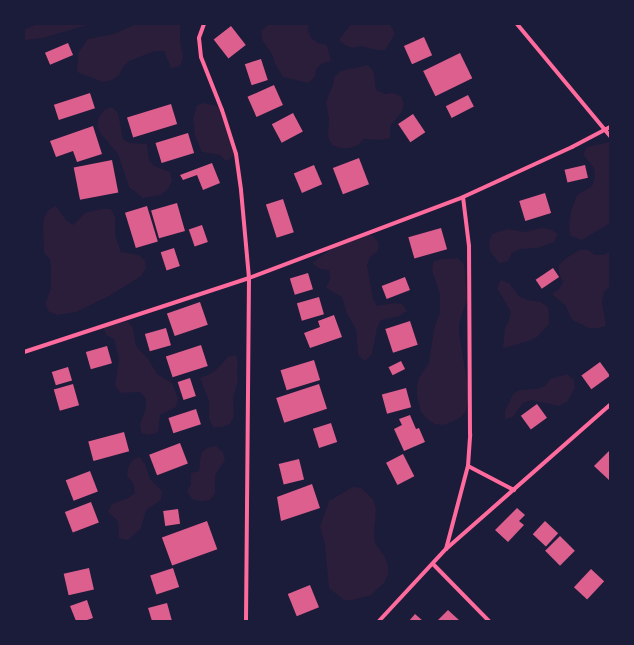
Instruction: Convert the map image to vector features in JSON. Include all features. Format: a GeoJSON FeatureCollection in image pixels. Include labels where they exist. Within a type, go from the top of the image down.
{"type":"FeatureCollection","features":[{"type":"Feature","properties":{"kind":"street"},"geometry":{"type":"LineString","coordinates":[[204,24],[199,38],[201,57],[222,110],[236,154],[242,190],[249,278],[246,621]]}},
{"type":"Feature","properties":{"kind":"street"},"geometry":{"type":"LineString","coordinates":[[517,24],[610,136]]}},
{"type":"Feature","properties":{"kind":"street"},"geometry":{"type":"LineString","coordinates":[[24,352],[249,278],[462,197],[572,147],[610,127]]}},
{"type":"Feature","properties":{"kind":"street"},"geometry":{"type":"LineString","coordinates":[[446,549],[468,466],[470,434],[469,246],[462,197]]}},
{"type":"Feature","properties":{"kind":"street"},"geometry":{"type":"LineString","coordinates":[[379,621],[446,549],[610,405]]}},
{"type":"Feature","properties":{"kind":"street"},"geometry":{"type":"LineString","coordinates":[[468,466],[514,490]]}},
{"type":"Feature","properties":{"kind":"street"},"geometry":{"type":"LineString","coordinates":[[432,564],[489,621]]}},
{"type":"Feature","properties":{"kind":"shaded area"},"geometry":{"type":"Polygon","coordinates":[[[37,24],[90,24],[43,38],[25,40],[24,30],[37,24]]]}},
{"type":"Feature","properties":{"kind":"shaded area"},"geometry":{"type":"Polygon","coordinates":[[[137,24],[180,24],[180,40],[183,58],[180,66],[171,68],[164,51],[155,51],[129,61],[123,67],[119,75],[112,80],[103,82],[77,72],[78,53],[88,39],[113,34],[137,24]]]}},
{"type":"Feature","properties":{"kind":"shaded area"},"geometry":{"type":"Polygon","coordinates":[[[269,24],[309,24],[308,30],[311,38],[318,43],[327,45],[331,61],[323,63],[316,69],[315,77],[308,83],[283,77],[274,62],[272,54],[262,40],[261,31],[269,24]]]}},
{"type":"Feature","properties":{"kind":"shaded area"},"geometry":{"type":"Polygon","coordinates":[[[351,24],[390,24],[395,34],[385,50],[377,50],[361,46],[353,48],[345,45],[339,40],[351,24]]]}},
{"type":"Feature","properties":{"kind":"shaded area"},"geometry":{"type":"Polygon","coordinates":[[[368,65],[374,72],[376,90],[384,94],[392,93],[401,96],[404,104],[401,113],[390,126],[390,138],[382,140],[364,139],[358,145],[349,148],[340,148],[332,145],[328,137],[329,119],[326,102],[333,85],[334,77],[341,71],[368,65]]]}},
{"type":"Feature","properties":{"kind":"shaded area"},"geometry":{"type":"Polygon","coordinates":[[[204,103],[221,107],[227,114],[235,147],[234,156],[226,161],[220,155],[202,152],[195,136],[193,119],[197,105],[204,103]]]}},
{"type":"Feature","properties":{"kind":"shaded area"},"geometry":{"type":"Polygon","coordinates":[[[112,107],[118,113],[123,139],[129,143],[147,144],[149,160],[154,166],[170,172],[172,181],[168,189],[161,195],[143,198],[129,187],[118,154],[101,134],[97,126],[99,117],[104,110],[112,107]]]}},
{"type":"Feature","properties":{"kind":"shaded area"},"geometry":{"type":"Polygon","coordinates":[[[610,142],[610,223],[582,240],[571,236],[569,228],[571,211],[577,195],[592,186],[595,177],[594,168],[583,154],[587,147],[610,142]]]}},
{"type":"Feature","properties":{"kind":"shaded area"},"geometry":{"type":"Polygon","coordinates":[[[56,206],[66,220],[73,225],[85,213],[102,209],[111,209],[115,217],[115,235],[121,252],[138,255],[145,260],[146,268],[141,276],[109,296],[76,312],[58,315],[49,312],[45,304],[51,288],[51,269],[50,259],[44,253],[43,226],[44,218],[48,210],[56,206]]]}},
{"type":"Feature","properties":{"kind":"shaded area"},"geometry":{"type":"Polygon","coordinates":[[[541,228],[550,229],[558,234],[554,242],[538,248],[520,249],[512,253],[508,261],[499,263],[490,251],[489,242],[492,234],[508,229],[525,232],[541,228]]]}},
{"type":"Feature","properties":{"kind":"shaded area"},"geometry":{"type":"Polygon","coordinates":[[[365,234],[373,236],[378,242],[378,251],[370,257],[367,265],[373,299],[377,306],[394,303],[402,304],[407,311],[399,316],[381,320],[377,328],[372,354],[365,361],[358,355],[356,329],[347,314],[342,297],[326,288],[330,279],[329,270],[320,269],[312,263],[348,237],[365,234]]]}},
{"type":"Feature","properties":{"kind":"shaded area"},"geometry":{"type":"Polygon","coordinates":[[[579,250],[588,250],[595,255],[603,255],[610,252],[610,286],[604,292],[602,301],[606,326],[589,328],[572,320],[565,305],[552,294],[559,289],[563,282],[559,274],[559,265],[579,250]]]}},
{"type":"Feature","properties":{"kind":"shaded area"},"geometry":{"type":"Polygon","coordinates":[[[458,258],[464,264],[467,299],[459,324],[459,333],[469,393],[466,411],[460,418],[444,425],[435,424],[427,419],[421,412],[417,395],[419,378],[429,363],[434,329],[440,312],[440,294],[432,271],[433,262],[441,259],[458,258]]]}},
{"type":"Feature","properties":{"kind":"shaded area"},"geometry":{"type":"Polygon","coordinates":[[[501,280],[509,283],[519,296],[527,300],[541,302],[548,307],[549,315],[549,324],[537,337],[529,341],[503,348],[505,328],[511,312],[497,288],[501,280]]]}},
{"type":"Feature","properties":{"kind":"shaded area"},"geometry":{"type":"Polygon","coordinates":[[[120,321],[128,322],[133,328],[136,346],[148,359],[157,374],[172,383],[178,399],[176,407],[160,415],[158,432],[149,435],[141,433],[140,424],[146,408],[146,399],[140,392],[121,393],[115,386],[119,359],[114,339],[106,335],[103,327],[120,321]]]}},
{"type":"Feature","properties":{"kind":"shaded area"},"geometry":{"type":"Polygon","coordinates":[[[236,355],[238,363],[238,381],[233,398],[234,416],[230,424],[222,427],[213,427],[209,419],[209,401],[200,378],[215,371],[228,357],[236,355]]]}},
{"type":"Feature","properties":{"kind":"shaded area"},"geometry":{"type":"Polygon","coordinates":[[[567,374],[574,380],[575,388],[567,402],[558,406],[532,400],[523,403],[513,417],[505,419],[505,411],[513,394],[520,390],[537,389],[545,386],[550,379],[567,374]]]}},
{"type":"Feature","properties":{"kind":"shaded area"},"geometry":{"type":"Polygon","coordinates":[[[216,446],[223,452],[225,460],[215,475],[215,493],[210,500],[201,501],[192,499],[187,491],[191,484],[191,473],[199,471],[201,453],[207,448],[216,446]]]}},
{"type":"Feature","properties":{"kind":"shaded area"},"geometry":{"type":"Polygon","coordinates":[[[140,457],[145,464],[150,479],[162,491],[161,500],[146,510],[141,528],[128,540],[119,538],[118,521],[108,512],[112,504],[128,498],[135,493],[133,483],[127,476],[128,468],[132,460],[140,457]]]}},
{"type":"Feature","properties":{"kind":"shaded area"},"geometry":{"type":"Polygon","coordinates":[[[353,487],[361,488],[373,499],[376,508],[374,534],[375,543],[385,557],[388,566],[388,575],[384,583],[371,595],[353,600],[344,600],[329,588],[325,544],[320,527],[329,501],[353,487]]]}},
{"type":"Feature","properties":{"kind":"building"},"geometry":{"type":"Polygon","coordinates":[[[231,26],[246,45],[228,58],[214,40],[231,26]]]}},
{"type":"Feature","properties":{"kind":"building"},"geometry":{"type":"Polygon","coordinates":[[[424,37],[432,55],[412,64],[404,46],[424,37]]]}},
{"type":"Feature","properties":{"kind":"building"},"geometry":{"type":"Polygon","coordinates":[[[68,43],[73,55],[50,65],[45,53],[68,43]]]}},
{"type":"Feature","properties":{"kind":"building"},"geometry":{"type":"Polygon","coordinates":[[[460,53],[472,78],[435,96],[423,71],[460,53]]]}},
{"type":"Feature","properties":{"kind":"building"},"geometry":{"type":"Polygon","coordinates":[[[261,59],[268,80],[252,85],[245,64],[261,59]]]}},
{"type":"Feature","properties":{"kind":"building"},"geometry":{"type":"Polygon","coordinates":[[[274,85],[283,105],[256,117],[248,97],[274,85]]]}},
{"type":"Feature","properties":{"kind":"building"},"geometry":{"type":"Polygon","coordinates":[[[90,93],[95,108],[59,120],[54,105],[90,93]]]}},
{"type":"Feature","properties":{"kind":"building"},"geometry":{"type":"Polygon","coordinates":[[[468,95],[474,107],[452,118],[446,106],[468,95]]]}},
{"type":"Feature","properties":{"kind":"building"},"geometry":{"type":"Polygon","coordinates":[[[171,104],[177,124],[133,138],[127,117],[171,104]]]}},
{"type":"Feature","properties":{"kind":"building"},"geometry":{"type":"Polygon","coordinates":[[[293,113],[303,132],[282,143],[272,124],[293,113]]]}},
{"type":"Feature","properties":{"kind":"building"},"geometry":{"type":"Polygon","coordinates":[[[413,114],[425,132],[410,142],[398,124],[413,114]]]}},
{"type":"Feature","properties":{"kind":"building"},"geometry":{"type":"Polygon","coordinates":[[[93,126],[102,154],[77,162],[73,151],[56,157],[50,141],[93,126]]]}},
{"type":"Feature","properties":{"kind":"building"},"geometry":{"type":"Polygon","coordinates":[[[188,133],[194,153],[162,163],[155,143],[188,133]]]}},
{"type":"Feature","properties":{"kind":"building"},"geometry":{"type":"Polygon","coordinates":[[[359,158],[369,184],[343,194],[333,168],[359,158]]]}},
{"type":"Feature","properties":{"kind":"building"},"geometry":{"type":"Polygon","coordinates":[[[112,160],[118,192],[80,200],[74,167],[112,160]]]}},
{"type":"Feature","properties":{"kind":"building"},"geometry":{"type":"Polygon","coordinates":[[[212,163],[220,183],[203,190],[197,175],[183,180],[180,175],[212,163]]]}},
{"type":"Feature","properties":{"kind":"building"},"geometry":{"type":"Polygon","coordinates":[[[314,165],[322,184],[302,193],[294,174],[314,165]]]}},
{"type":"Feature","properties":{"kind":"building"},"geometry":{"type":"Polygon","coordinates":[[[585,165],[588,178],[567,182],[565,170],[585,165]]]}},
{"type":"Feature","properties":{"kind":"building"},"geometry":{"type":"Polygon","coordinates":[[[545,193],[551,213],[525,221],[519,201],[545,193]]]}},
{"type":"Feature","properties":{"kind":"building"},"geometry":{"type":"Polygon","coordinates":[[[283,199],[294,232],[277,238],[266,205],[283,199]]]}},
{"type":"Feature","properties":{"kind":"building"},"geometry":{"type":"Polygon","coordinates":[[[177,203],[185,231],[159,238],[151,210],[177,203]]]}},
{"type":"Feature","properties":{"kind":"building"},"geometry":{"type":"Polygon","coordinates":[[[147,206],[158,241],[136,248],[125,213],[147,206]]]}},
{"type":"Feature","properties":{"kind":"building"},"geometry":{"type":"Polygon","coordinates":[[[202,225],[208,242],[195,247],[189,230],[202,225]]]}},
{"type":"Feature","properties":{"kind":"building"},"geometry":{"type":"Polygon","coordinates":[[[441,228],[447,249],[414,259],[408,237],[441,228]]]}},
{"type":"Feature","properties":{"kind":"building"},"geometry":{"type":"Polygon","coordinates":[[[174,248],[180,266],[167,270],[161,252],[174,248]]]}},
{"type":"Feature","properties":{"kind":"building"},"geometry":{"type":"Polygon","coordinates":[[[553,268],[559,277],[542,289],[536,280],[553,268]]]}},
{"type":"Feature","properties":{"kind":"building"},"geometry":{"type":"Polygon","coordinates":[[[308,273],[313,289],[295,295],[290,279],[308,273]]]}},
{"type":"Feature","properties":{"kind":"building"},"geometry":{"type":"Polygon","coordinates":[[[405,277],[410,290],[387,299],[382,286],[405,277]]]}},
{"type":"Feature","properties":{"kind":"building"},"geometry":{"type":"Polygon","coordinates":[[[319,297],[324,314],[302,321],[297,303],[319,297]]]}},
{"type":"Feature","properties":{"kind":"building"},"geometry":{"type":"Polygon","coordinates":[[[200,302],[208,325],[175,336],[167,313],[200,302]]]}},
{"type":"Feature","properties":{"kind":"building"},"geometry":{"type":"Polygon","coordinates":[[[334,315],[342,337],[310,348],[304,333],[320,327],[318,321],[334,315]]]}},
{"type":"Feature","properties":{"kind":"building"},"geometry":{"type":"Polygon","coordinates":[[[410,321],[418,345],[393,353],[385,329],[410,321]]]}},
{"type":"Feature","properties":{"kind":"building"},"geometry":{"type":"Polygon","coordinates":[[[166,328],[171,345],[150,351],[145,334],[166,328]]]}},
{"type":"Feature","properties":{"kind":"building"},"geometry":{"type":"Polygon","coordinates":[[[201,345],[208,366],[173,377],[166,356],[201,345]]]}},
{"type":"Feature","properties":{"kind":"building"},"geometry":{"type":"Polygon","coordinates":[[[107,346],[112,363],[91,369],[86,352],[107,346]]]}},
{"type":"Feature","properties":{"kind":"building"},"geometry":{"type":"Polygon","coordinates":[[[314,360],[320,380],[287,390],[281,370],[314,360]]]}},
{"type":"Feature","properties":{"kind":"building"},"geometry":{"type":"Polygon","coordinates":[[[401,361],[405,369],[393,375],[389,367],[401,361]]]}},
{"type":"Feature","properties":{"kind":"building"},"geometry":{"type":"Polygon","coordinates":[[[600,362],[610,376],[591,389],[581,376],[600,362]]]}},
{"type":"Feature","properties":{"kind":"building"},"geometry":{"type":"Polygon","coordinates":[[[68,367],[72,380],[56,385],[52,372],[68,367]]]}},
{"type":"Feature","properties":{"kind":"building"},"geometry":{"type":"Polygon","coordinates":[[[190,378],[196,396],[184,400],[178,382],[190,378]]]}},
{"type":"Feature","properties":{"kind":"building"},"geometry":{"type":"Polygon","coordinates":[[[73,384],[79,405],[60,411],[54,390],[73,384]]]}},
{"type":"Feature","properties":{"kind":"building"},"geometry":{"type":"Polygon","coordinates":[[[319,384],[327,409],[284,423],[276,398],[319,384]]]}},
{"type":"Feature","properties":{"kind":"building"},"geometry":{"type":"Polygon","coordinates":[[[406,388],[411,407],[387,414],[382,394],[406,388]]]}},
{"type":"Feature","properties":{"kind":"building"},"geometry":{"type":"Polygon","coordinates":[[[537,404],[547,418],[531,430],[521,416],[537,404]]]}},
{"type":"Feature","properties":{"kind":"building"},"geometry":{"type":"Polygon","coordinates":[[[196,409],[201,424],[173,433],[168,418],[196,409]]]}},
{"type":"Feature","properties":{"kind":"building"},"geometry":{"type":"Polygon","coordinates":[[[410,415],[416,429],[419,428],[425,442],[404,451],[394,429],[402,425],[399,419],[410,415]]]}},
{"type":"Feature","properties":{"kind":"building"},"geometry":{"type":"Polygon","coordinates":[[[331,423],[337,442],[319,448],[313,429],[331,423]]]}},
{"type":"Feature","properties":{"kind":"building"},"geometry":{"type":"Polygon","coordinates":[[[124,432],[129,451],[93,461],[88,442],[124,432]]]}},
{"type":"Feature","properties":{"kind":"building"},"geometry":{"type":"Polygon","coordinates":[[[180,443],[188,464],[157,475],[149,455],[180,443]]]}},
{"type":"Feature","properties":{"kind":"building"},"geometry":{"type":"Polygon","coordinates":[[[610,450],[610,481],[594,466],[610,450]]]}},
{"type":"Feature","properties":{"kind":"building"},"geometry":{"type":"Polygon","coordinates":[[[403,454],[414,476],[397,485],[386,463],[403,454]]]}},
{"type":"Feature","properties":{"kind":"building"},"geometry":{"type":"Polygon","coordinates":[[[299,459],[304,479],[284,484],[279,464],[299,459]]]}},
{"type":"Feature","properties":{"kind":"building"},"geometry":{"type":"Polygon","coordinates":[[[90,471],[98,492],[74,501],[66,480],[90,471]]]}},
{"type":"Feature","properties":{"kind":"building"},"geometry":{"type":"Polygon","coordinates":[[[312,484],[320,508],[281,521],[277,497],[312,484]]]}},
{"type":"Feature","properties":{"kind":"building"},"geometry":{"type":"Polygon","coordinates":[[[91,502],[99,523],[73,533],[65,512],[91,502]]]}},
{"type":"Feature","properties":{"kind":"building"},"geometry":{"type":"Polygon","coordinates":[[[517,508],[525,515],[519,521],[524,525],[508,542],[495,530],[517,508]]]}},
{"type":"Feature","properties":{"kind":"building"},"geometry":{"type":"Polygon","coordinates":[[[178,509],[180,524],[165,526],[163,511],[178,509]]]}},
{"type":"Feature","properties":{"kind":"building"},"geometry":{"type":"Polygon","coordinates":[[[207,521],[217,549],[172,566],[162,537],[207,521]]]}},
{"type":"Feature","properties":{"kind":"building"},"geometry":{"type":"Polygon","coordinates":[[[545,521],[558,533],[546,546],[533,534],[545,521]]]}},
{"type":"Feature","properties":{"kind":"building"},"geometry":{"type":"Polygon","coordinates":[[[560,536],[575,551],[560,566],[545,551],[560,536]]]}},
{"type":"Feature","properties":{"kind":"building"},"geometry":{"type":"Polygon","coordinates":[[[89,568],[94,589],[69,595],[64,574],[89,568]]]}},
{"type":"Feature","properties":{"kind":"building"},"geometry":{"type":"Polygon","coordinates":[[[173,568],[179,587],[156,594],[150,575],[173,568]]]}},
{"type":"Feature","properties":{"kind":"building"},"geometry":{"type":"Polygon","coordinates":[[[591,569],[604,581],[587,600],[574,587],[591,569]]]}},
{"type":"Feature","properties":{"kind":"building"},"geometry":{"type":"Polygon","coordinates":[[[310,585],[319,607],[297,616],[288,594],[310,585]]]}},
{"type":"Feature","properties":{"kind":"building"},"geometry":{"type":"Polygon","coordinates":[[[87,600],[93,618],[84,621],[76,621],[70,606],[87,600]]]}},
{"type":"Feature","properties":{"kind":"building"},"geometry":{"type":"Polygon","coordinates":[[[167,603],[172,621],[152,621],[148,608],[167,603]]]}},
{"type":"Feature","properties":{"kind":"building"},"geometry":{"type":"Polygon","coordinates":[[[448,610],[460,621],[437,621],[448,610]]]}},
{"type":"Feature","properties":{"kind":"building"},"geometry":{"type":"Polygon","coordinates":[[[415,614],[423,621],[409,621],[415,614]]]}}]}
